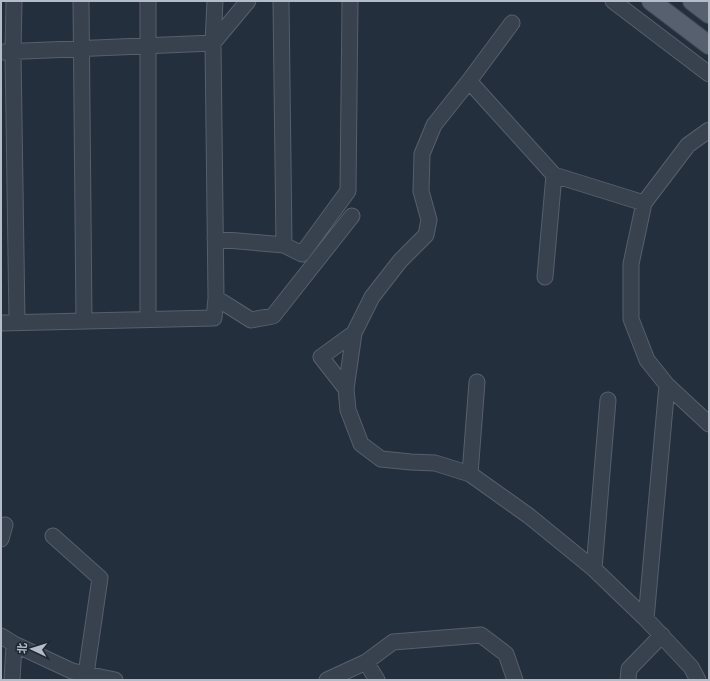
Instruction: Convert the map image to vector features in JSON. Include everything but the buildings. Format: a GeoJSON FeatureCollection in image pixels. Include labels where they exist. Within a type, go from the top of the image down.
{"type":"FeatureCollection","features":[{"type":"Feature","properties":{"kind":"main road"},"geometry":{"type":"LineString","coordinates":[[651,1],[709,45]]}},
{"type":"Feature","properties":{"kind":"main road"},"geometry":{"type":"LineString","coordinates":[[692,1],[709,14]]}},
{"type":"Feature","properties":{"kind":"street"},"geometry":{"type":"LineString","coordinates":[[14,1],[7,52],[17,322]]}},
{"type":"Feature","properties":{"kind":"street"},"geometry":{"type":"LineString","coordinates":[[81,1],[84,321]]}},
{"type":"Feature","properties":{"kind":"street"},"geometry":{"type":"LineString","coordinates":[[148,1],[148,320]]}},
{"type":"Feature","properties":{"kind":"street"},"geometry":{"type":"LineString","coordinates":[[1,323],[214,318],[216,298],[213,43],[215,1]]}},
{"type":"Feature","properties":{"kind":"street"},"geometry":{"type":"LineString","coordinates":[[7,52],[213,43],[248,1]]}},
{"type":"Feature","properties":{"kind":"street"},"geometry":{"type":"LineString","coordinates":[[281,1],[284,245]]}},
{"type":"Feature","properties":{"kind":"street"},"geometry":{"type":"LineString","coordinates":[[215,239],[284,245],[302,254],[348,192],[350,1]]}},
{"type":"Feature","properties":{"kind":"street"},"geometry":{"type":"LineString","coordinates":[[613,1],[709,74]]}},
{"type":"Feature","properties":{"kind":"street"},"geometry":{"type":"LineString","coordinates":[[512,23],[434,125],[422,154],[421,191],[429,220],[426,235],[400,261],[372,297],[354,333],[346,390],[348,410],[361,444],[381,459],[435,463],[470,474],[529,516],[594,569],[646,619],[691,667],[698,680]]}},
{"type":"Feature","properties":{"kind":"street"},"geometry":{"type":"LineString","coordinates":[[469,81],[554,176],[644,203]]}},
{"type":"Feature","properties":{"kind":"street"},"geometry":{"type":"LineString","coordinates":[[709,130],[688,145],[644,203],[631,264],[631,319],[647,360],[667,385],[709,424]]}},
{"type":"Feature","properties":{"kind":"street"},"geometry":{"type":"LineString","coordinates":[[544,277],[554,176]]}},
{"type":"Feature","properties":{"kind":"street"},"geometry":{"type":"LineString","coordinates":[[216,298],[251,320],[273,316],[352,216]]}},
{"type":"Feature","properties":{"kind":"street"},"geometry":{"type":"LineString","coordinates":[[346,390],[321,357],[354,333]]}},
{"type":"Feature","properties":{"kind":"street"},"geometry":{"type":"LineString","coordinates":[[470,474],[477,382]]}},
{"type":"Feature","properties":{"kind":"street"},"geometry":{"type":"LineString","coordinates":[[646,619],[667,385]]}},
{"type":"Feature","properties":{"kind":"street"},"geometry":{"type":"LineString","coordinates":[[594,569],[608,400]]}},
{"type":"Feature","properties":{"kind":"street"},"geometry":{"type":"LineString","coordinates":[[53,536],[100,578],[77,675]]}},
{"type":"Feature","properties":{"kind":"street"},"geometry":{"type":"LineString","coordinates":[[327,680],[366,662],[393,642],[481,635],[506,654],[515,680]]}},
{"type":"Feature","properties":{"kind":"street"},"geometry":{"type":"LineString","coordinates":[[628,680],[630,669],[662,635]]}},
{"type":"Feature","properties":{"kind":"street"},"geometry":{"type":"LineString","coordinates":[[1,636],[77,675],[115,680]]}},
{"type":"Feature","properties":{"kind":"street"},"geometry":{"type":"LineString","coordinates":[[12,680],[14,644]]}},
{"type":"Feature","properties":{"kind":"street"},"geometry":{"type":"LineString","coordinates":[[366,662],[377,680]]}}]}
